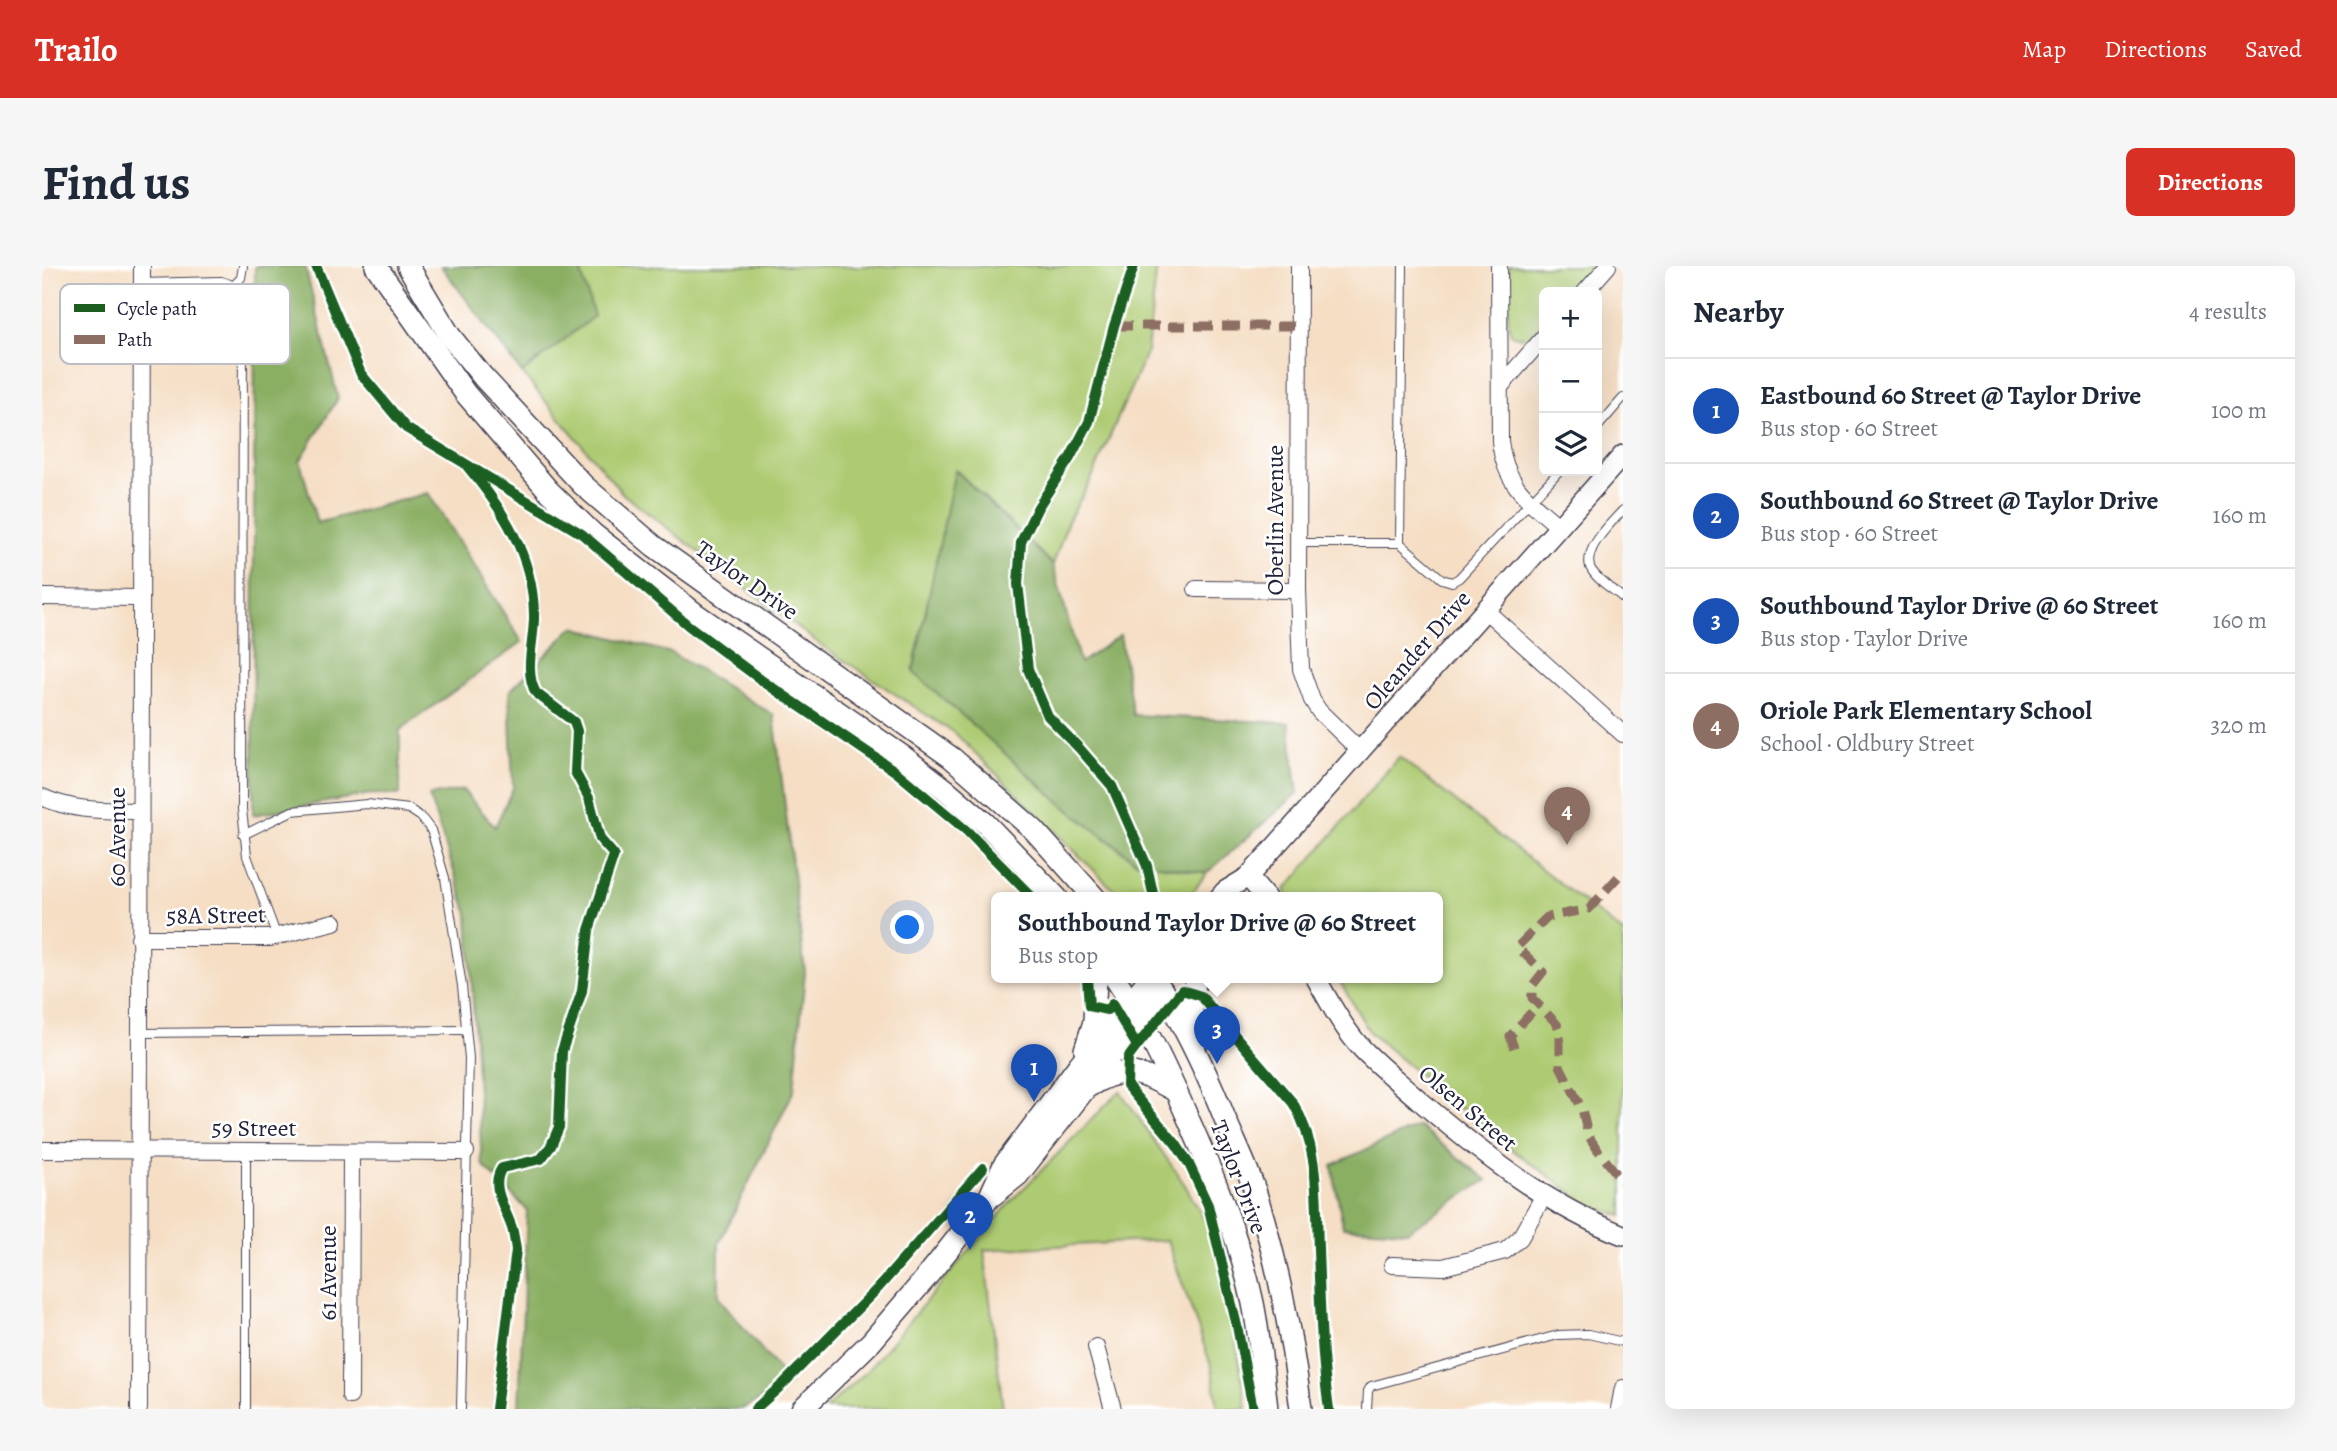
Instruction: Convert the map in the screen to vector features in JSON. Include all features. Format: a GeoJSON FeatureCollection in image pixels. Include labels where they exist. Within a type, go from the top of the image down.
{"type":"FeatureCollection","features":[{"type":"Feature","properties":{"kind":"main road"},"geometry":{"type":"LineString","coordinates":[[376,266],[465,393],[548,490],[593,534],[697,615],[905,758],[945,789],[986,824],[1051,892]]}},
{"type":"Feature","properties":{"kind":"main road","name":"Taylor Drive"},"geometry":{"type":"LineString","coordinates":[[408,266],[450,336],[483,377],[583,485],[654,546],[952,758],[1034,831],[1092,892]]}},
{"type":"Feature","properties":{"kind":"main road"},"geometry":{"type":"LineString","coordinates":[[1079,1066],[1094,1022],[1096,983]]}},
{"type":"Feature","properties":{"kind":"main road","name":"Taylor Drive"},"geometry":{"type":"LineString","coordinates":[[1118,983],[1135,1009],[1176,1091],[1221,1195],[1253,1303],[1267,1409]]}},
{"type":"Feature","properties":{"kind":"main road"},"geometry":{"type":"LineString","coordinates":[[989,1198],[1004,1165],[1079,1066],[1157,983]]}},
{"type":"Feature","properties":{"kind":"main road","name":"Taylor Drive"},"geometry":{"type":"LineString","coordinates":[[1160,983],[1202,1063],[1257,1197],[1285,1310],[1301,1409]]}},
{"type":"Feature","properties":{"kind":"main road"},"geometry":{"type":"LineString","coordinates":[[1195,983],[1191,1005],[1202,1063]]}},
{"type":"Feature","properties":{"kind":"main road"},"geometry":{"type":"LineString","coordinates":[[802,1409],[871,1342],[989,1198],[1018,1175],[1084,1089],[1135,1009]]}},
{"type":"Feature","properties":{"kind":"main road"},"geometry":{"type":"LineString","coordinates":[[1084,1089],[1101,1078],[1126,1073],[1149,1075],[1176,1091]]}},
{"type":"Feature","properties":{"kind":"street","name":"Oberlin Avenue"},"geometry":{"type":"LineString","coordinates":[[1298,266],[1299,657],[1305,682],[1319,710],[1361,752]]}},
{"type":"Feature","properties":{"kind":"street"},"geometry":{"type":"LineString","coordinates":[[1499,266],[1500,441],[1503,461],[1515,485],[1559,527]]}},
{"type":"Feature","properties":{"kind":"street"},"geometry":{"type":"LineString","coordinates":[[1589,287],[1608,266]]}},
{"type":"Feature","properties":{"kind":"street"},"geometry":{"type":"LineString","coordinates":[[1500,387],[1539,343]]}},
{"type":"Feature","properties":{"kind":"street","name":"60 Avenue"},"geometry":{"type":"LineString","coordinates":[[139,1409],[141,364]]}},
{"type":"Feature","properties":{"kind":"street","name":"Oleander Drive"},"geometry":{"type":"LineString","coordinates":[[1224,892],[1248,877],[1623,455]]}},
{"type":"Feature","properties":{"kind":"street"},"geometry":{"type":"LineString","coordinates":[[1196,589],[1298,590]]}},
{"type":"Feature","properties":{"kind":"street"},"geometry":{"type":"LineString","coordinates":[[42,597],[140,598]]}},
{"type":"Feature","properties":{"kind":"street"},"geometry":{"type":"LineString","coordinates":[[1485,610],[1623,734]]}},
{"type":"Feature","properties":{"kind":"street"},"geometry":{"type":"LineString","coordinates":[[42,797],[83,810],[140,811]]}},
{"type":"Feature","properties":{"kind":"street"},"geometry":{"type":"LineString","coordinates":[[1248,877],[1261,892]]}},
{"type":"Feature","properties":{"kind":"street","name":"Oleander Drive"},"geometry":{"type":"LineString","coordinates":[[1242,892],[1248,877]]}},
{"type":"Feature","properties":{"kind":"street","name":"58A Street"},"geometry":{"type":"LineString","coordinates":[[139,938],[277,937],[334,922]]}},
{"type":"Feature","properties":{"kind":"street","name":"Olsen Street"},"geometry":{"type":"LineString","coordinates":[[1319,983],[1345,1027],[1374,1060],[1493,1162],[1544,1195],[1623,1236]]}},
{"type":"Feature","properties":{"kind":"street","name":"59 Street"},"geometry":{"type":"LineString","coordinates":[[42,1150],[466,1153]]}},
{"type":"Feature","properties":{"kind":"street","name":"61 Avenue"},"geometry":{"type":"LineString","coordinates":[[350,1396],[351,1152]]}},
{"type":"Feature","properties":{"kind":"street"},"geometry":{"type":"LineString","coordinates":[[1392,1265],[1443,1267],[1505,1251],[1520,1238],[1544,1195]]}},
{"type":"Feature","properties":{"kind":"street"},"geometry":{"type":"LineString","coordinates":[[1096,1347],[1113,1409]]}},
{"type":"Feature","properties":{"kind":"street"},"geometry":{"type":"LineString","coordinates":[[1619,1409],[1623,1388]]}},
{"type":"Feature","properties":{"kind":"lane"},"geometry":{"type":"LineString","coordinates":[[235,284],[241,278],[243,266]]}},
{"type":"Feature","properties":{"kind":"lane"},"geometry":{"type":"LineString","coordinates":[[1400,543],[1403,266]]}},
{"type":"Feature","properties":{"kind":"lane"},"geometry":{"type":"LineString","coordinates":[[142,274],[231,284]]}},
{"type":"Feature","properties":{"kind":"lane"},"geometry":{"type":"LineString","coordinates":[[243,364],[243,835],[250,866],[277,937]]}},
{"type":"Feature","properties":{"kind":"lane"},"geometry":{"type":"LineString","coordinates":[[1602,422],[1623,398]]}},
{"type":"Feature","properties":{"kind":"lane"},"geometry":{"type":"LineString","coordinates":[[1298,542],[1400,543],[1442,579],[1452,582],[1459,578],[1554,476]]}},
{"type":"Feature","properties":{"kind":"lane"},"geometry":{"type":"LineString","coordinates":[[1623,510],[1597,541],[1590,561],[1594,572],[1623,598]]}},
{"type":"Feature","properties":{"kind":"lane"},"geometry":{"type":"LineString","coordinates":[[243,835],[283,814],[304,809],[367,804],[410,809],[421,817],[431,830],[445,878],[462,986],[469,1058],[461,1409]]}},
{"type":"Feature","properties":{"kind":"lane"},"geometry":{"type":"LineString","coordinates":[[139,1033],[466,1030]]}},
{"type":"Feature","properties":{"kind":"lane"},"geometry":{"type":"LineString","coordinates":[[246,1151],[246,1409]]}},
{"type":"Feature","properties":{"kind":"lane"},"geometry":{"type":"LineString","coordinates":[[1367,1409],[1371,1386],[1558,1335],[1588,1334],[1623,1342]]}},
{"type":"Feature","properties":{"kind":"green space"},"geometry":{"type":"Polygon","coordinates":[[[255,266],[305,266],[338,398],[300,461],[317,523],[428,493],[522,642],[400,730],[400,795],[371,794],[253,815],[255,364],[290,364],[290,284],[255,284],[255,266]]]}},
{"type":"Feature","properties":{"kind":"green space"},"geometry":{"type":"Polygon","coordinates":[[[441,266],[579,266],[594,316],[522,373],[441,266]]]}},
{"type":"Feature","properties":{"kind":"green space"},"geometry":{"type":"Polygon","coordinates":[[[579,266],[1157,266],[1147,351],[1091,480],[1068,521],[1053,565],[956,470],[913,671],[1064,806],[1135,861],[1207,873],[1193,892],[1116,892],[957,735],[818,643],[623,494],[522,373],[594,316],[579,266]]]}},
{"type":"Feature","properties":{"kind":"green space"},"geometry":{"type":"Polygon","coordinates":[[[1509,266],[1595,266],[1576,287],[1539,287],[1539,328],[1529,339],[1511,334],[1508,321],[1509,266]]]}},
{"type":"Feature","properties":{"kind":"green space"},"geometry":{"type":"Polygon","coordinates":[[[955,470],[1053,565],[1080,663],[1120,635],[1133,715],[1289,723],[1298,793],[1207,873],[1136,861],[1064,806],[913,672],[955,470]]]}},
{"type":"Feature","properties":{"kind":"green space"},"geometry":{"type":"Polygon","coordinates":[[[573,627],[671,653],[774,715],[805,972],[794,1090],[719,1243],[719,1298],[790,1384],[742,1409],[519,1409],[527,1210],[482,1164],[468,914],[429,796],[463,790],[495,827],[513,788],[509,692],[573,627]]]}},
{"type":"Feature","properties":{"kind":"green space"},"geometry":{"type":"Polygon","coordinates":[[[1399,757],[1623,933],[1623,1216],[1589,1205],[1489,1133],[1370,1033],[1341,983],[1443,983],[1443,892],[1285,890],[1399,757]]]}},
{"type":"Feature","properties":{"kind":"green space"},"geometry":{"type":"Polygon","coordinates":[[[1120,1091],[1185,1185],[1220,1246],[1247,1409],[1218,1409],[1212,1368],[1167,1240],[984,1250],[1003,1409],[825,1409],[866,1372],[1013,1199],[1120,1091]]]}},
{"type":"Feature","properties":{"kind":"green space"},"geometry":{"type":"Polygon","coordinates":[[[1418,1126],[1487,1180],[1407,1231],[1343,1227],[1332,1165],[1418,1126]]]}},
{"type":"Feature","properties":{"kind":"marked path"},"geometry":{"type":"LineString","coordinates":[[1114,326],[1299,326]]}},
{"type":"Feature","properties":{"kind":"marked path"},"geometry":{"type":"LineString","coordinates":[[1618,877],[1589,909],[1547,917],[1517,947],[1543,972],[1532,986],[1532,998],[1557,1024],[1560,1033],[1560,1066],[1582,1109],[1588,1135],[1623,1182]]}},
{"type":"Feature","properties":{"kind":"marked path"},"geometry":{"type":"LineString","coordinates":[[1514,1048],[1510,1036],[1538,1005]]}},
{"type":"Feature","properties":{"kind":"cycle path"},"geometry":{"type":"LineString","coordinates":[[316,266],[361,374],[406,428],[582,534],[689,626],[764,682],[895,771],[967,831],[1027,892]]}},
{"type":"Feature","properties":{"kind":"cycle path"},"geometry":{"type":"LineString","coordinates":[[1134,266],[1114,326],[1089,422],[1070,458],[1038,507],[1021,542],[1018,584],[1028,669],[1048,716],[1112,786],[1147,866],[1153,892]]}},
{"type":"Feature","properties":{"kind":"cycle path"},"geometry":{"type":"LineString","coordinates":[[467,466],[504,516],[522,553],[528,572],[534,614],[530,665],[532,684],[536,693],[574,722],[577,731],[575,772],[589,798],[600,839],[614,855],[589,930],[582,991],[562,1051],[559,1127],[551,1146],[541,1159],[502,1168],[498,1175],[498,1190],[512,1228],[516,1250],[496,1409]]}},
{"type":"Feature","properties":{"kind":"cycle path"},"geometry":{"type":"LineString","coordinates":[[1087,983],[1089,1006],[1107,1010],[1112,1004],[1137,1046],[1182,990],[1201,996],[1293,1103],[1308,1137],[1315,1174],[1321,1329],[1329,1409]]}},
{"type":"Feature","properties":{"kind":"cycle path"},"geometry":{"type":"LineString","coordinates":[[1137,1046],[1128,1058],[1127,1086],[1176,1144],[1189,1164],[1208,1205],[1237,1326],[1253,1409]]}},
{"type":"Feature","properties":{"kind":"cycle path"},"geometry":{"type":"LineString","coordinates":[[755,1409],[879,1287],[983,1168]]}},
{"type":"Feature","properties":{"kind":"place","name":"Oriole Park Elementary School"},"geometry":{"type":"Point","coordinates":[1567,845]}},
{"type":"Feature","properties":{"kind":"place","name":"Southbound Taylor Drive @ 60 Street"},"geometry":{"type":"Point","coordinates":[1217,1064]}},
{"type":"Feature","properties":{"kind":"place","name":"Eastbound 60 Street @ Taylor Drive"},"geometry":{"type":"Point","coordinates":[1034,1102]}},
{"type":"Feature","properties":{"kind":"place","name":"Southbound 60 Street @ Taylor Drive"},"geometry":{"type":"Point","coordinates":[970,1250]}}]}
